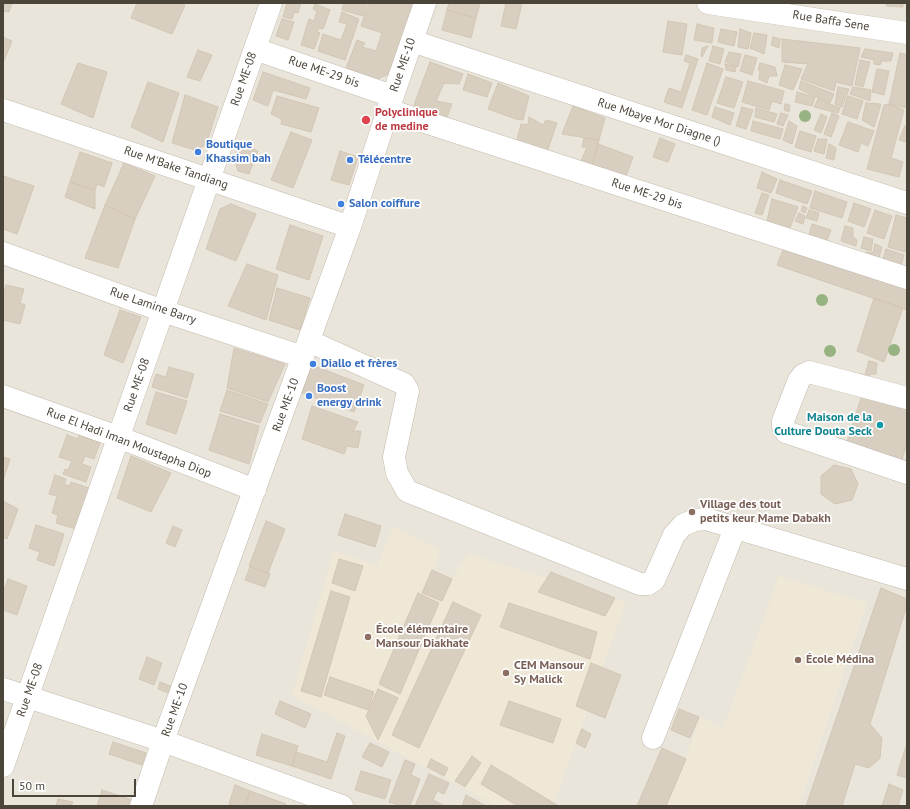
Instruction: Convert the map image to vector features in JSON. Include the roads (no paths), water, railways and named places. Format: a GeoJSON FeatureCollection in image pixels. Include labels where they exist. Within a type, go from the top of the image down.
{"type":"FeatureCollection","features":[{"type":"Feature","properties":{"kind":"street","name":"Rue ME-08"},"geometry":{"type":"LineString","coordinates":[[3,766],[271,3]]}},
{"type":"Feature","properties":{"kind":"street","name":"Rue ME-10"},"geometry":{"type":"LineString","coordinates":[[141,806],[163,741],[350,227],[390,103],[425,3]]}},
{"type":"Feature","properties":{"kind":"street","name":"Rue Baffa Sene"},"geometry":{"type":"LineString","coordinates":[[708,3],[827,12],[907,33]]}},
{"type":"Feature","properties":{"kind":"street","name":"Rue Mbaye Mor Diagne ()"},"geometry":{"type":"LineString","coordinates":[[412,40],[907,203]]}},
{"type":"Feature","properties":{"kind":"street","name":"Rue ME-29 bis"},"geometry":{"type":"LineString","coordinates":[[255,49],[390,103],[907,278]]}},
{"type":"Feature","properties":{"kind":"street","name":"Rue M'Bake Tandiang"},"geometry":{"type":"LineString","coordinates":[[3,110],[350,227]]}},
{"type":"Feature","properties":{"kind":"street","name":"Rue Lamine Barry"},"geometry":{"type":"LineString","coordinates":[[3,252],[163,310],[306,349],[404,384],[408,391],[394,457],[397,473],[408,491],[640,584],[648,584],[654,580],[674,535],[683,525],[695,520],[706,519],[735,528]]}},
{"type":"Feature","properties":{"kind":"street"},"geometry":{"type":"LineString","coordinates":[[907,398],[809,372],[803,375],[799,380],[783,421],[783,427],[786,432],[907,473]]}},
{"type":"Feature","properties":{"kind":"street","name":"Rue El Hadi Iman Moustapha Diop"},"geometry":{"type":"LineString","coordinates":[[3,396],[118,437],[255,490]]}},
{"type":"Feature","properties":{"kind":"street"},"geometry":{"type":"LineString","coordinates":[[653,738],[735,528],[907,579]]}},
{"type":"Feature","properties":{"kind":"street"},"geometry":{"type":"LineString","coordinates":[[3,689],[163,741],[301,799],[342,806]]}},
{"type":"Feature","properties":{"kind":"place","name":"Polyclinique de medine"},"geometry":{"type":"Point","coordinates":[366,120]}},
{"type":"Feature","properties":{"kind":"place","name":"Boutique Khassim bah"},"geometry":{"type":"Point","coordinates":[198,152]}},
{"type":"Feature","properties":{"kind":"place","name":"Télécentre"},"geometry":{"type":"Point","coordinates":[350,160]}},
{"type":"Feature","properties":{"kind":"place","name":"Salon coiffure"},"geometry":{"type":"Point","coordinates":[341,204]}},
{"type":"Feature","properties":{"kind":"place","name":"Diallo et frères"},"geometry":{"type":"Point","coordinates":[313,364]}},
{"type":"Feature","properties":{"kind":"place","name":"Boost energy drink"},"geometry":{"type":"Point","coordinates":[309,396]}},
{"type":"Feature","properties":{"kind":"place","name":"Maison de la Culture Douta Seck"},"geometry":{"type":"Point","coordinates":[880,425]}},
{"type":"Feature","properties":{"kind":"place","name":"Village des tout petits keur Mame Dabakh"},"geometry":{"type":"Point","coordinates":[692,512]}},
{"type":"Feature","properties":{"kind":"place","name":"École élémentaire Mansour Diakhate"},"geometry":{"type":"Point","coordinates":[368,637]}},
{"type":"Feature","properties":{"kind":"place","name":"École Médina"},"geometry":{"type":"Point","coordinates":[798,660]}},
{"type":"Feature","properties":{"kind":"place","name":"CEM Mansour Sy Malick"},"geometry":{"type":"Point","coordinates":[506,673]}}]}
